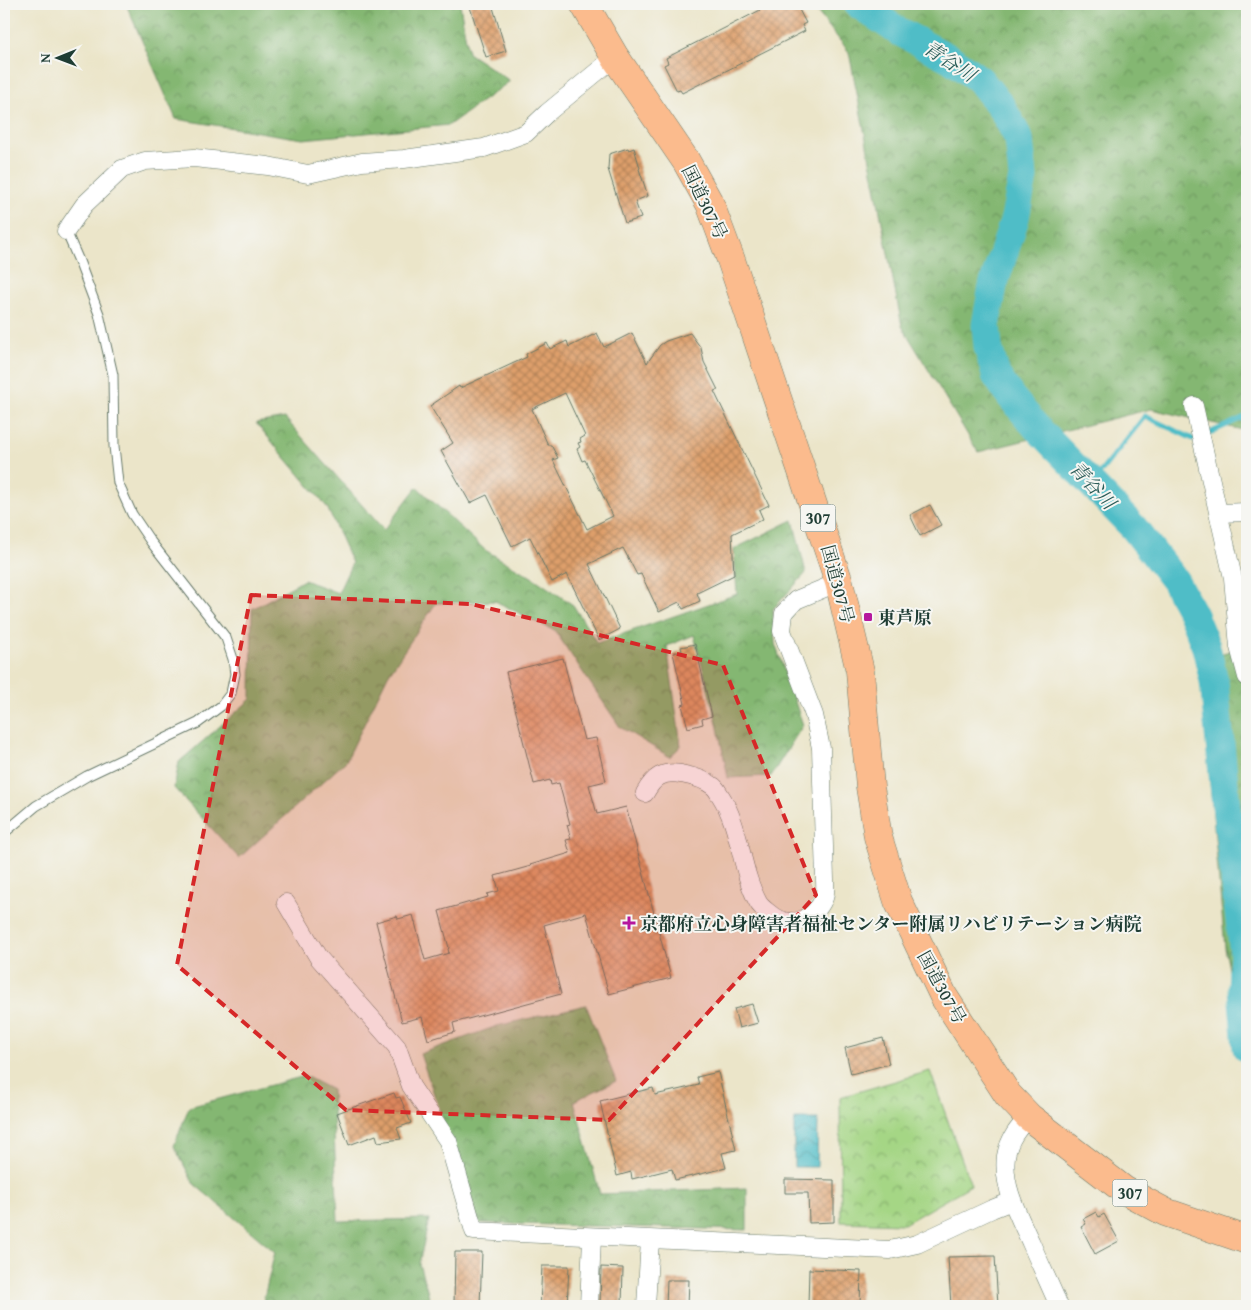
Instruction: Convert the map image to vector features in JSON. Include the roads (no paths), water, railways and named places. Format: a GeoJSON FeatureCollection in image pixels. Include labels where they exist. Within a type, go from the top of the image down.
{"type":"FeatureCollection","features":[{"type":"Feature","properties":{"kind":"highway","name":"国道307号"},"geometry":{"type":"LineString","coordinates":[[584,4],[615,57],[686,161],[710,204],[737,278],[839,582],[860,671],[870,787],[878,838],[898,901],[944,997],[1008,1095],[1030,1117]]}},
{"type":"Feature","properties":{"kind":"highway","name":"307"},"geometry":{"type":"LineString","coordinates":[[1030,1117],[1132,1194],[1165,1212],[1247,1240]]}},
{"type":"Feature","properties":{"kind":"street"},"geometry":{"type":"LineString","coordinates":[[66,231],[84,205],[122,169],[144,161],[194,158],[268,166],[308,174],[362,162],[404,160],[484,148],[526,133],[547,113],[615,57]]}},
{"type":"Feature","properties":{"kind":"street"},"geometry":{"type":"LineString","coordinates":[[1194,406],[1233,578],[1239,647],[1247,676]]}},
{"type":"Feature","properties":{"kind":"street"},"geometry":{"type":"LineString","coordinates":[[1219,513],[1247,512]]}},
{"type":"Feature","properties":{"kind":"street"},"geometry":{"type":"LineString","coordinates":[[645,794],[652,781],[662,774],[675,773],[695,776],[714,786],[729,809],[759,904],[776,919],[790,923],[805,920],[817,911],[824,896],[825,879],[821,748],[814,715],[782,631],[784,614],[796,600],[839,582]]}},
{"type":"Feature","properties":{"kind":"street"},"geometry":{"type":"LineString","coordinates":[[286,903],[318,957],[397,1047],[411,1086],[448,1142],[474,1231],[592,1238],[890,1250],[917,1244],[1012,1201]]}},
{"type":"Feature","properties":{"kind":"street"},"geometry":{"type":"LineString","coordinates":[[1030,1117],[1016,1131],[1010,1143],[1006,1154],[1005,1172],[1012,1201],[1059,1306]]}},
{"type":"Feature","properties":{"kind":"street"},"geometry":{"type":"LineString","coordinates":[[589,1306],[592,1238]]}},
{"type":"Feature","properties":{"kind":"street"},"geometry":{"type":"LineString","coordinates":[[646,1306],[650,1240]]}},
{"type":"Feature","properties":{"kind":"lane"},"geometry":{"type":"LineString","coordinates":[[4,833],[36,806],[87,776],[198,723],[221,706],[231,693],[235,674],[233,659],[226,638],[151,542],[132,514],[118,483],[114,446],[112,375],[99,314],[66,231]]}},
{"type":"Feature","properties":{"kind":"water"},"geometry":{"type":"Polygon","coordinates":[[[794,1119],[818,1119],[817,1167],[794,1167],[794,1119]]]}},
{"type":"Feature","properties":{"kind":"waterway","name":"青谷川"},"geometry":{"type":"LineString","coordinates":[[858,4],[898,31],[951,59],[980,80],[1002,108],[1019,139],[1023,177],[1015,218],[993,286],[986,325],[988,347],[996,375],[1011,397],[1037,428],[1134,528],[1175,581],[1193,615],[1206,647],[1214,681],[1226,805],[1244,953],[1242,988],[1247,1048]]}},
{"type":"Feature","properties":{"kind":"waterway"},"geometry":{"type":"LineString","coordinates":[[1091,484],[1145,416],[1195,440],[1197,439]]}},
{"type":"Feature","properties":{"kind":"waterway"},"geometry":{"type":"LineString","coordinates":[[1205,435],[1247,416]]}},
{"type":"Feature","properties":{"kind":"place","name":"東芦原"},"geometry":{"type":"Point","coordinates":[868,617]}},
{"type":"Feature","properties":{"kind":"place","name":"京都府立心身障害者福祉センター附属リハビリテーション病院"},"geometry":{"type":"Point","coordinates":[629,923]}}]}
